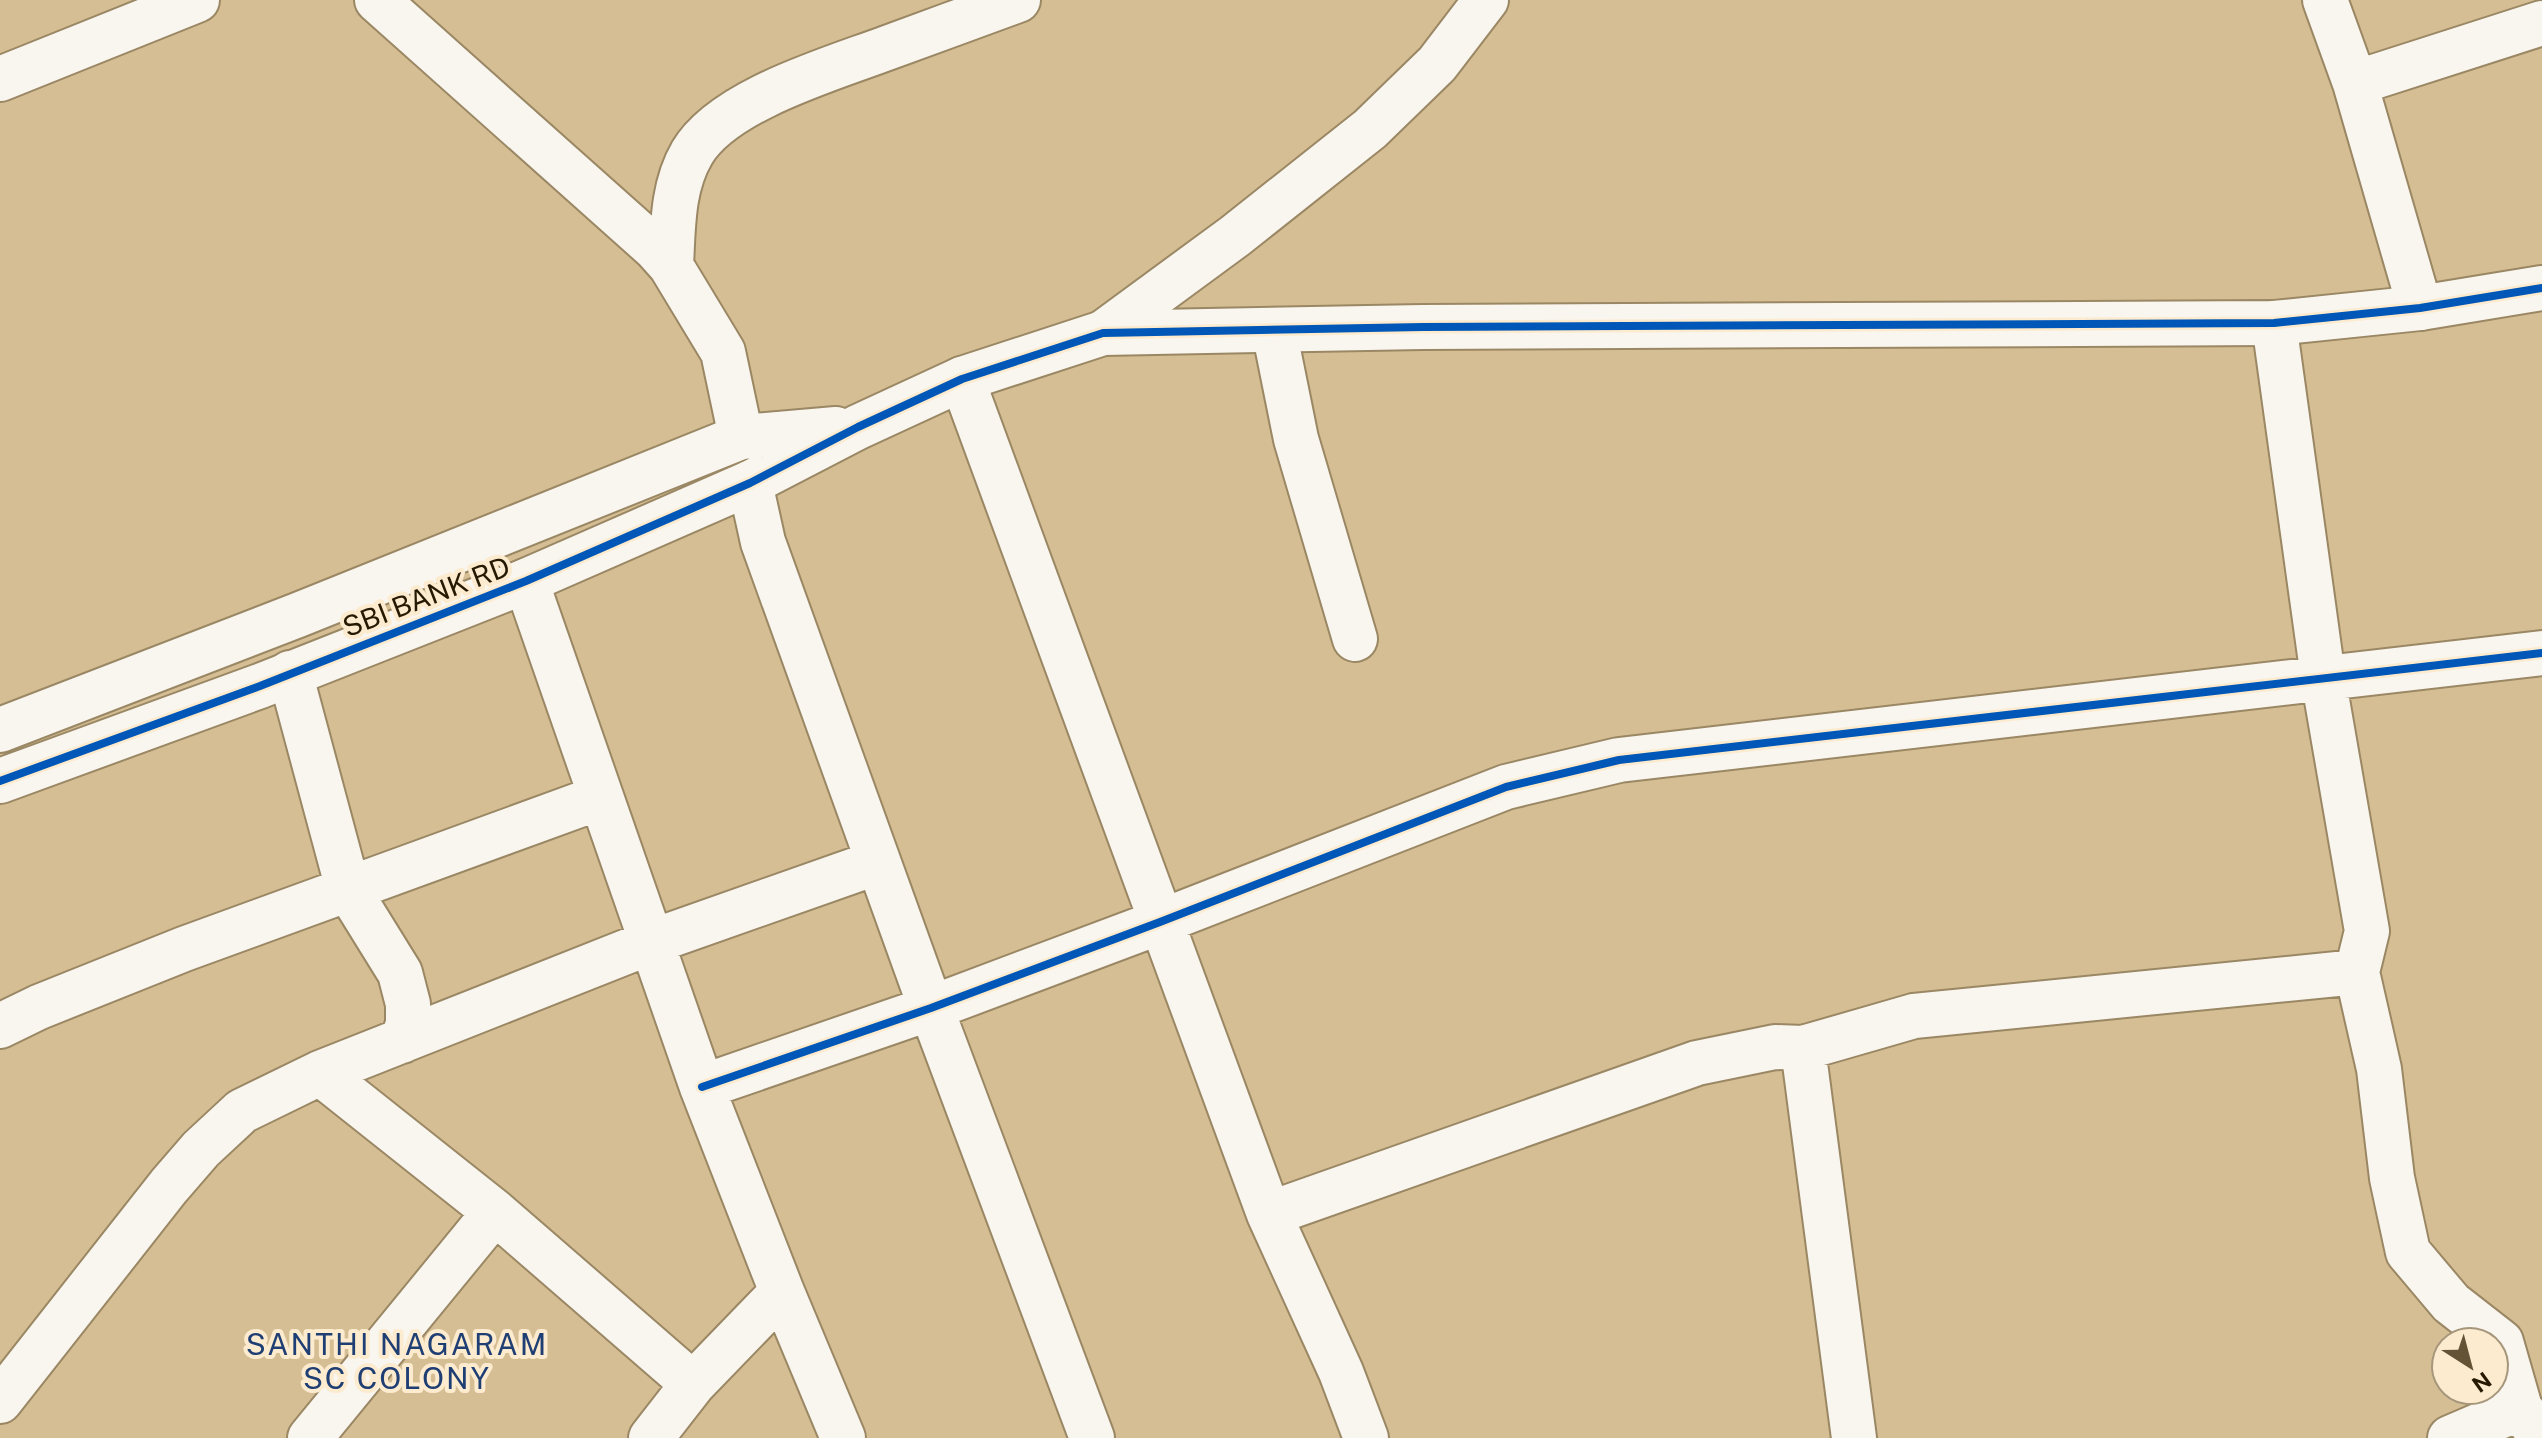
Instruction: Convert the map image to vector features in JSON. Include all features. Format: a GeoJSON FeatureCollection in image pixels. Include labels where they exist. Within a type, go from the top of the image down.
{"type":"FeatureCollection","features":[{"type":"Feature","properties":{"kind":"street"},"geometry":{"type":"LineString","coordinates":[[0,79],[197,0]]}},
{"type":"Feature","properties":{"kind":"street"},"geometry":{"type":"LineString","coordinates":[[377,0],[655,248],[671,266],[723,352],[741,437]]}},
{"type":"Feature","properties":{"kind":"street"},"geometry":{"type":"LineString","coordinates":[[671,266],[674,206],[680,183],[691,155],[709,131],[761,98],[802,80],[1018,0]]}},
{"type":"Feature","properties":{"kind":"street"},"geometry":{"type":"LineString","coordinates":[[1103,333],[1235,236],[1370,129],[1437,64],[1486,0]]}},
{"type":"Feature","properties":{"kind":"street"},"geometry":{"type":"LineString","coordinates":[[2325,0],[2355,83],[2420,308]]}},
{"type":"Feature","properties":{"kind":"street"},"geometry":{"type":"LineString","coordinates":[[2355,83],[2542,23]]}},
{"type":"Feature","properties":{"kind":"street"},"geometry":{"type":"LineString","coordinates":[[858,427],[962,379],[1103,333],[1439,327],[2274,323],[2420,308],[2542,288]]}},
{"type":"Feature","properties":{"kind":"street"},"geometry":{"type":"LineString","coordinates":[[2274,323],[2323,677],[2367,931],[2357,972],[2379,1069],[2392,1178],[2408,1252],[2451,1303],[2501,1342],[2531,1423],[2450,1438]]}},
{"type":"Feature","properties":{"kind":"street"},"geometry":{"type":"LineString","coordinates":[[1274,330],[1296,439],[1355,639]]}},
{"type":"Feature","properties":{"kind":"street"},"geometry":{"type":"LineString","coordinates":[[962,379],[1269,1214],[1341,1372],[1366,1438]]}},
{"type":"Feature","properties":{"kind":"street","name":"SBI BANK RD"},"geometry":{"type":"LineString","coordinates":[[0,730],[298,615],[741,437],[858,427]]}},
{"type":"Feature","properties":{"kind":"street","name":"SBI BANK RD"},"geometry":{"type":"LineString","coordinates":[[0,781],[526,581],[750,483],[858,427]]}},
{"type":"Feature","properties":{"kind":"street"},"geometry":{"type":"LineString","coordinates":[[750,483],[763,542],[931,1008],[1092,1438]]}},
{"type":"Feature","properties":{"kind":"street"},"geometry":{"type":"LineString","coordinates":[[526,581],[702,1087],[843,1438]]}},
{"type":"Feature","properties":{"kind":"street"},"geometry":{"type":"LineString","coordinates":[[702,1087],[931,1008],[1506,787],[1619,760],[2542,653]]}},
{"type":"Feature","properties":{"kind":"street"},"geometry":{"type":"LineString","coordinates":[[290,673],[348,889],[400,973],[408,1004],[408,1024],[402,1041]]}},
{"type":"Feature","properties":{"kind":"street"},"geometry":{"type":"LineString","coordinates":[[0,1026],[39,1007],[184,949],[601,797]]}},
{"type":"Feature","properties":{"kind":"street"},"geometry":{"type":"LineString","coordinates":[[0,1401],[169,1186],[222,1127],[242,1111],[320,1073],[651,942],[878,862]]}},
{"type":"Feature","properties":{"kind":"street"},"geometry":{"type":"LineString","coordinates":[[1269,1214],[1697,1063],[1775,1047],[1803,1048],[1914,1016],[2357,972]]}},
{"type":"Feature","properties":{"kind":"street"},"geometry":{"type":"LineString","coordinates":[[1803,1048],[1854,1438]]}},
{"type":"Feature","properties":{"kind":"street"},"geometry":{"type":"LineString","coordinates":[[320,1073],[495,1212],[693,1384]]}},
{"type":"Feature","properties":{"kind":"street"},"geometry":{"type":"LineString","coordinates":[[310,1438],[495,1212]]}},
{"type":"Feature","properties":{"kind":"street"},"geometry":{"type":"LineString","coordinates":[[651,1438],[693,1384],[782,1292]]}},
{"type":"Feature","properties":{"kind":"cycle path"},"geometry":{"type":"LineString","coordinates":[[0,781],[260,686],[526,581],[750,483],[858,427],[962,379],[1103,333],[1423,327],[2274,323],[2420,308],[2542,288]]}},
{"type":"Feature","properties":{"kind":"cycle path"},"geometry":{"type":"LineString","coordinates":[[702,1087],[931,1008],[1506,787],[1619,760],[2542,653]]}},
{"type":"Feature","properties":{"kind":"district","name":"SANTHI NAGARAM SC COLONY"},"geometry":{"type":"Point","coordinates":[397,1361]}}]}
